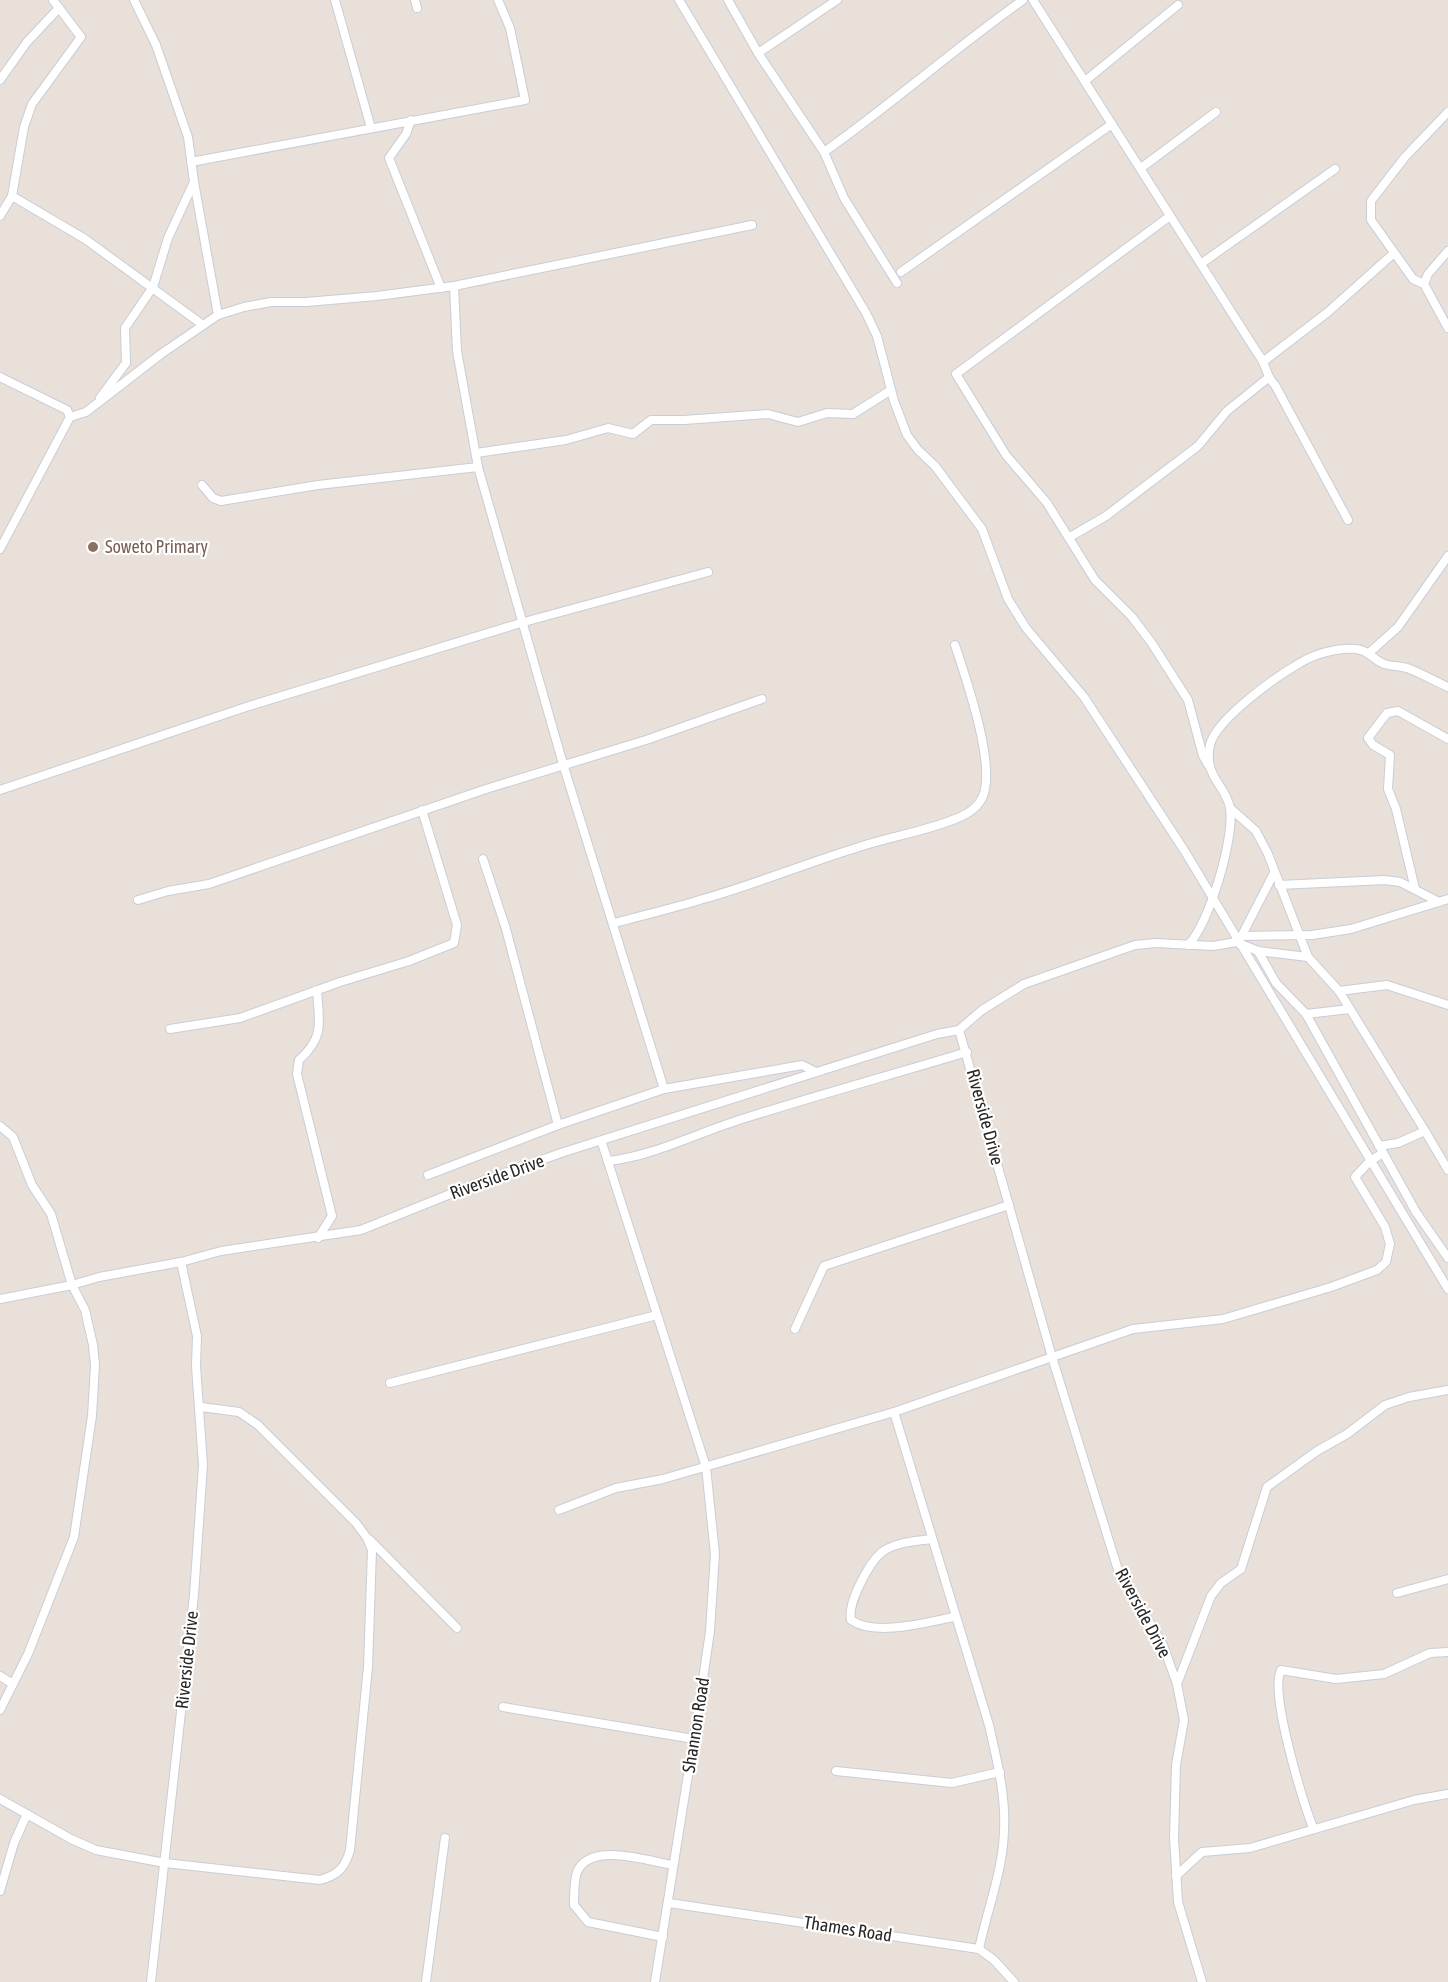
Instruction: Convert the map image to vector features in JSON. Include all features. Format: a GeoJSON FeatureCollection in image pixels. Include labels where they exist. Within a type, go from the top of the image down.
{"type":"FeatureCollection","features":[{"type":"Feature","properties":{"kind":"street"},"geometry":{"type":"LineString","coordinates":[[134,0],[156,45],[188,137],[218,315]]}},
{"type":"Feature","properties":{"kind":"street"},"geometry":{"type":"LineString","coordinates":[[335,0],[371,128]]}},
{"type":"Feature","properties":{"kind":"street"},"geometry":{"type":"LineString","coordinates":[[191,162],[525,100],[510,28],[498,0]]}},
{"type":"Feature","properties":{"kind":"street"},"geometry":{"type":"LineString","coordinates":[[679,0],[866,313],[884,356],[891,390],[907,435],[918,450],[935,466],[981,530],[1008,599],[1026,627],[1084,697],[1241,940],[1448,1290]]}},
{"type":"Feature","properties":{"kind":"street"},"geometry":{"type":"LineString","coordinates":[[728,0],[758,53],[812,138],[824,152],[844,198],[897,283]]}},
{"type":"Feature","properties":{"kind":"street"},"geometry":{"type":"LineString","coordinates":[[758,53],[837,0]]}},
{"type":"Feature","properties":{"kind":"street"},"geometry":{"type":"LineString","coordinates":[[824,152],[915,85],[969,37],[1023,0]]}},
{"type":"Feature","properties":{"kind":"street"},"geometry":{"type":"LineString","coordinates":[[1034,0],[1264,361],[1268,378],[1275,385],[1348,520]]}},
{"type":"Feature","properties":{"kind":"street"},"geometry":{"type":"LineString","coordinates":[[0,80],[56,4],[81,37],[32,104],[24,127],[12,196],[0,216]]}},
{"type":"Feature","properties":{"kind":"street"},"geometry":{"type":"LineString","coordinates":[[1085,81],[1178,5]]}},
{"type":"Feature","properties":{"kind":"street"},"geometry":{"type":"LineString","coordinates":[[1141,168],[1216,112]]}},
{"type":"Feature","properties":{"kind":"street"},"geometry":{"type":"LineString","coordinates":[[1448,112],[1405,157],[1371,201],[1371,220],[1413,279],[1424,284],[1448,328]]}},
{"type":"Feature","properties":{"kind":"street"},"geometry":{"type":"LineString","coordinates":[[411,120],[406,134],[389,158],[441,288]]}},
{"type":"Feature","properties":{"kind":"street"},"geometry":{"type":"LineString","coordinates":[[901,272],[1112,124]]}},
{"type":"Feature","properties":{"kind":"street"},"geometry":{"type":"LineString","coordinates":[[1202,263],[1335,169]]}},
{"type":"Feature","properties":{"kind":"street"},"geometry":{"type":"LineString","coordinates":[[94,406],[126,363],[125,328],[153,287],[168,238],[194,182]]}},
{"type":"Feature","properties":{"kind":"street"},"geometry":{"type":"LineString","coordinates":[[12,196],[67,227],[122,269],[153,287],[203,326]]}},
{"type":"Feature","properties":{"kind":"street"},"geometry":{"type":"LineString","coordinates":[[1170,216],[956,374],[1006,455],[1047,503],[1095,580],[1132,617],[1188,700],[1203,756],[1230,808],[1256,831],[1268,854],[1308,957],[1339,991],[1448,1170]]}},
{"type":"Feature","properties":{"kind":"street"},"geometry":{"type":"LineString","coordinates":[[0,549],[70,417],[86,412],[161,354],[218,315],[259,303],[332,301],[454,286],[752,225]]}},
{"type":"Feature","properties":{"kind":"street"},"geometry":{"type":"LineString","coordinates":[[1424,284],[1428,274],[1448,251]]}},
{"type":"Feature","properties":{"kind":"street"},"geometry":{"type":"LineString","coordinates":[[1264,361],[1328,312],[1395,253]]}},
{"type":"Feature","properties":{"kind":"street"},"geometry":{"type":"LineString","coordinates":[[454,286],[457,351],[478,467],[564,764],[615,923],[664,1089]]}},
{"type":"Feature","properties":{"kind":"street"},"geometry":{"type":"LineString","coordinates":[[0,377],[67,410],[70,417]]}},
{"type":"Feature","properties":{"kind":"street"},"geometry":{"type":"LineString","coordinates":[[1070,537],[1106,516],[1198,446],[1227,411],[1268,378]]}},
{"type":"Feature","properties":{"kind":"street"},"geometry":{"type":"LineString","coordinates":[[476,453],[567,440],[609,428],[633,434],[651,420],[768,414],[798,422],[827,413],[853,414],[891,390]]}},
{"type":"Feature","properties":{"kind":"street"},"geometry":{"type":"LineString","coordinates":[[202,485],[213,498],[221,501],[318,485],[478,467]]}},
{"type":"Feature","properties":{"kind":"street"},"geometry":{"type":"LineString","coordinates":[[1369,653],[1398,627],[1448,556]]}},
{"type":"Feature","properties":{"kind":"street"},"geometry":{"type":"LineString","coordinates":[[0,790],[246,707],[524,622],[708,572]]}},
{"type":"Feature","properties":{"kind":"street"},"geometry":{"type":"LineString","coordinates":[[615,923],[704,899],[859,847],[945,822],[976,806],[983,796],[986,780],[985,757],[967,680],[955,645]]}},
{"type":"Feature","properties":{"kind":"street"},"geometry":{"type":"LineString","coordinates":[[1209,766],[1210,744],[1214,736],[1244,705],[1300,662],[1319,654],[1355,648],[1369,653],[1383,663],[1407,668],[1448,687]]}},
{"type":"Feature","properties":{"kind":"street"},"geometry":{"type":"LineString","coordinates":[[138,900],[168,891],[209,884],[422,810],[646,740],[762,699]]}},
{"type":"Feature","properties":{"kind":"street"},"geometry":{"type":"LineString","coordinates":[[1415,889],[1396,809],[1388,789],[1390,755],[1373,745],[1368,738],[1387,712],[1398,711],[1448,739]]}},
{"type":"Feature","properties":{"kind":"street"},"geometry":{"type":"LineString","coordinates":[[1188,945],[1202,928],[1213,896],[1229,833],[1230,808]]}},
{"type":"Feature","properties":{"kind":"street"},"geometry":{"type":"LineString","coordinates":[[170,1029],[240,1018],[317,990],[409,961],[454,943],[457,925],[422,810]]}},
{"type":"Feature","properties":{"kind":"street"},"geometry":{"type":"LineString","coordinates":[[483,859],[502,918],[558,1125]]}},
{"type":"Feature","properties":{"kind":"street"},"geometry":{"type":"LineString","coordinates":[[1241,940],[1274,873]]}},
{"type":"Feature","properties":{"kind":"street"},"geometry":{"type":"LineString","coordinates":[[1279,885],[1379,879],[1400,882],[1443,900]]}},
{"type":"Feature","properties":{"kind":"street"},"geometry":{"type":"LineString","coordinates":[[959,1030],[1008,992],[1039,977],[1135,945],[1213,946],[1241,940],[1301,936],[1359,927],[1443,900]]}},
{"type":"Feature","properties":{"kind":"street"},"geometry":{"type":"LineString","coordinates":[[1241,940],[1258,951],[1308,957]]}},
{"type":"Feature","properties":{"kind":"street"},"geometry":{"type":"LineString","coordinates":[[1258,951],[1276,983],[1306,1014],[1424,1224],[1448,1258]]}},
{"type":"Feature","properties":{"kind":"street"},"geometry":{"type":"LineString","coordinates":[[1339,991],[1387,985],[1448,1005]]}},
{"type":"Feature","properties":{"kind":"street"},"geometry":{"type":"LineString","coordinates":[[317,990],[319,1034],[311,1049],[299,1060],[297,1074],[332,1216],[318,1238]]}},
{"type":"Feature","properties":{"kind":"street"},"geometry":{"type":"LineString","coordinates":[[1306,1014],[1350,1009]]}},
{"type":"Feature","properties":{"kind":"street","name":"Riverside Drive"},"geometry":{"type":"LineString","coordinates":[[0,1299],[72,1285],[99,1276],[182,1262],[221,1251],[361,1230],[485,1180],[602,1143],[663,1119],[959,1030],[1052,1357],[1118,1570],[1163,1646],[1177,1684],[1184,1720],[1176,1765],[1178,1902],[1186,1937],[1202,1982]]}},
{"type":"Feature","properties":{"kind":"street"},"geometry":{"type":"LineString","coordinates":[[608,1161],[648,1153],[764,1112],[967,1052]]}},
{"type":"Feature","properties":{"kind":"street"},"geometry":{"type":"LineString","coordinates":[[428,1174],[558,1125],[664,1089],[802,1065],[816,1072]]}},
{"type":"Feature","properties":{"kind":"street"},"geometry":{"type":"LineString","coordinates":[[0,1126],[13,1137],[32,1185],[51,1214],[72,1285],[85,1310],[93,1345],[92,1416],[68,1556],[14,1684],[0,1710]]}},
{"type":"Feature","properties":{"kind":"street"},"geometry":{"type":"LineString","coordinates":[[559,1510],[616,1488],[663,1479],[894,1412],[1133,1329],[1223,1319],[1331,1287],[1377,1270],[1386,1262],[1390,1244],[1384,1227],[1355,1179],[1358,1172],[1381,1150],[1425,1131]]}},
{"type":"Feature","properties":{"kind":"street","name":"Shannon Road"},"geometry":{"type":"LineString","coordinates":[[602,1143],[706,1467],[715,1554],[710,1631],[656,1982]]}},
{"type":"Feature","properties":{"kind":"street"},"geometry":{"type":"LineString","coordinates":[[795,1329],[824,1266],[1009,1205]]}},
{"type":"Feature","properties":{"kind":"street","name":"Riverside Drive"},"geometry":{"type":"LineString","coordinates":[[151,1982],[194,1595],[203,1465],[201,1407],[196,1366],[197,1336],[182,1262]]}},
{"type":"Feature","properties":{"kind":"street"},"geometry":{"type":"LineString","coordinates":[[390,1383],[657,1315]]}},
{"type":"Feature","properties":{"kind":"street"},"geometry":{"type":"LineString","coordinates":[[1177,1684],[1210,1596],[1221,1583],[1238,1574],[1241,1569],[1266,1487],[1317,1451],[1347,1434],[1385,1405],[1409,1397],[1448,1390]]}},
{"type":"Feature","properties":{"kind":"street"},"geometry":{"type":"LineString","coordinates":[[201,1407],[239,1412],[278,1442],[457,1628]]}},
{"type":"Feature","properties":{"kind":"street"},"geometry":{"type":"LineString","coordinates":[[894,1412],[954,1617],[989,1725],[1000,1772],[1004,1832],[1000,1866],[979,1949],[994,1960],[1014,1982]]}},
{"type":"Feature","properties":{"kind":"street"},"geometry":{"type":"LineString","coordinates":[[0,1799],[71,1839],[96,1850],[165,1863],[320,1880],[333,1876],[346,1862],[350,1851],[368,1667],[372,1550],[368,1538]]}},
{"type":"Feature","properties":{"kind":"street"},"geometry":{"type":"LineString","coordinates":[[931,1539],[884,1550],[871,1565],[857,1592],[849,1612],[851,1620],[858,1625],[894,1627],[954,1617]]}},
{"type":"Feature","properties":{"kind":"street"},"geometry":{"type":"LineString","coordinates":[[372,1563],[392,1563]]}},
{"type":"Feature","properties":{"kind":"street"},"geometry":{"type":"LineString","coordinates":[[1397,1593],[1448,1579]]}},
{"type":"Feature","properties":{"kind":"street"},"geometry":{"type":"LineString","coordinates":[[1313,1828],[1297,1785],[1286,1734],[1280,1691],[1281,1670],[1336,1679],[1384,1674],[1430,1653],[1448,1652]]}},
{"type":"Feature","properties":{"kind":"street"},"geometry":{"type":"LineString","coordinates":[[0,1676],[14,1684]]}},
{"type":"Feature","properties":{"kind":"street"},"geometry":{"type":"LineString","coordinates":[[503,1707],[694,1739]]}},
{"type":"Feature","properties":{"kind":"street"},"geometry":{"type":"LineString","coordinates":[[836,1771],[952,1783],[1000,1772]]}},
{"type":"Feature","properties":{"kind":"street"},"geometry":{"type":"LineString","coordinates":[[1176,1876],[1202,1852],[1250,1848],[1414,1800],[1448,1794]]}},
{"type":"Feature","properties":{"kind":"street"},"geometry":{"type":"LineString","coordinates":[[0,1891],[14,1843],[27,1814]]}},
{"type":"Feature","properties":{"kind":"street"},"geometry":{"type":"LineString","coordinates":[[426,1982],[446,1838]]}},
{"type":"Feature","properties":{"kind":"street"},"geometry":{"type":"LineString","coordinates":[[663,1937],[588,1922],[574,1905],[577,1872],[584,1863],[606,1854],[673,1865]]}},
{"type":"Feature","properties":{"kind":"street","name":"Thames Road"},"geometry":{"type":"LineString","coordinates":[[669,1903],[979,1949]]}},
{"type":"Feature","properties":{"kind":"place","name":"Soweto Primary"},"geometry":{"type":"Point","coordinates":[93,547]}}]}
